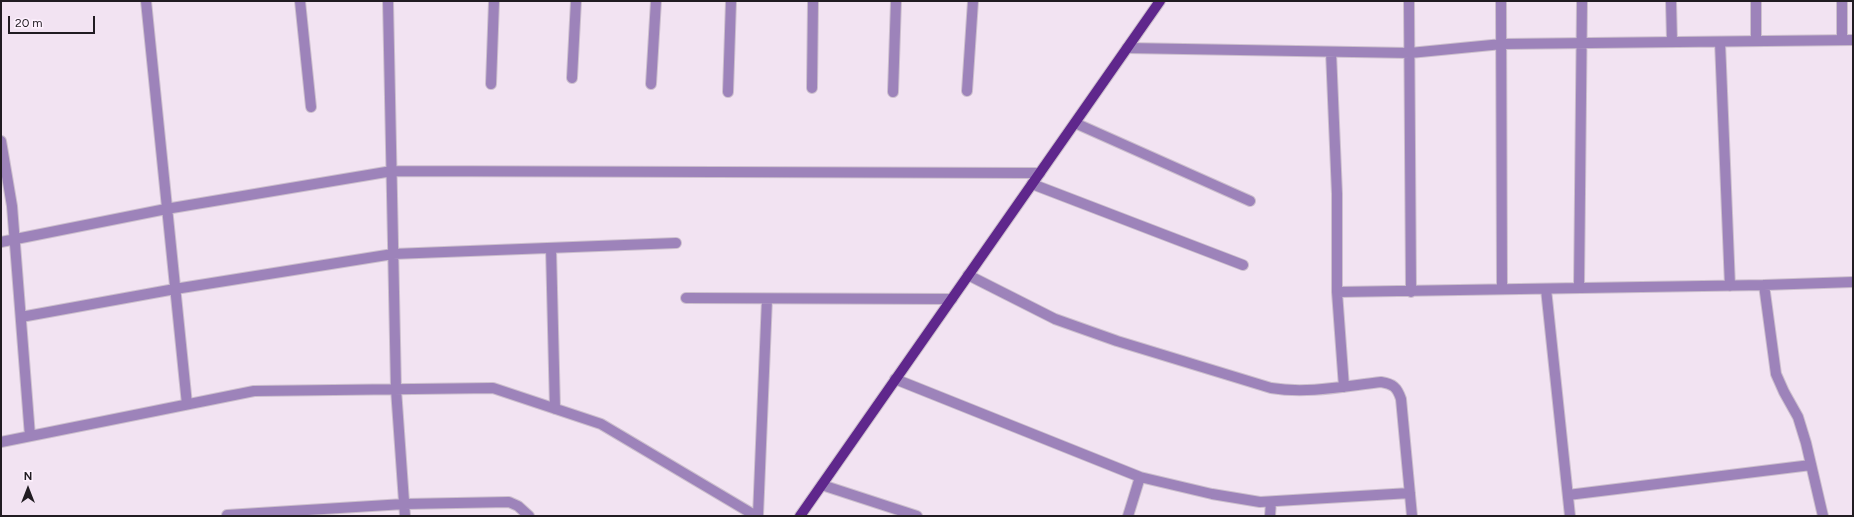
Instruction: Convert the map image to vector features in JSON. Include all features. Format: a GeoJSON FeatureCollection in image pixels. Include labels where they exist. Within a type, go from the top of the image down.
{"type":"FeatureCollection","features":[{"type":"Feature","properties":{"kind":"main road"},"geometry":{"type":"LineString","coordinates":[[800,516],[1160,1]]}},
{"type":"Feature","properties":{"kind":"street"},"geometry":{"type":"LineString","coordinates":[[146,1],[187,404]]}},
{"type":"Feature","properties":{"kind":"street"},"geometry":{"type":"LineString","coordinates":[[300,1],[310,107]]}},
{"type":"Feature","properties":{"kind":"street"},"geometry":{"type":"LineString","coordinates":[[388,1],[396,389],[405,516]]}},
{"type":"Feature","properties":{"kind":"street"},"geometry":{"type":"LineString","coordinates":[[492,84],[494,1]]}},
{"type":"Feature","properties":{"kind":"street"},"geometry":{"type":"LineString","coordinates":[[572,78],[576,1]]}},
{"type":"Feature","properties":{"kind":"street"},"geometry":{"type":"LineString","coordinates":[[651,84],[656,1]]}},
{"type":"Feature","properties":{"kind":"street"},"geometry":{"type":"LineString","coordinates":[[728,92],[731,1]]}},
{"type":"Feature","properties":{"kind":"street"},"geometry":{"type":"LineString","coordinates":[[812,88],[813,1]]}},
{"type":"Feature","properties":{"kind":"street"},"geometry":{"type":"LineString","coordinates":[[893,92],[896,1]]}},
{"type":"Feature","properties":{"kind":"street"},"geometry":{"type":"LineString","coordinates":[[967,92],[973,1]]}},
{"type":"Feature","properties":{"kind":"street"},"geometry":{"type":"LineString","coordinates":[[1409,1],[1411,292]]}},
{"type":"Feature","properties":{"kind":"street"},"geometry":{"type":"LineString","coordinates":[[1501,1],[1502,290]]}},
{"type":"Feature","properties":{"kind":"street"},"geometry":{"type":"LineString","coordinates":[[1579,288],[1582,1]]}},
{"type":"Feature","properties":{"kind":"street"},"geometry":{"type":"LineString","coordinates":[[1671,1],[1672,42]]}},
{"type":"Feature","properties":{"kind":"street"},"geometry":{"type":"LineString","coordinates":[[1756,1],[1756,41]]}},
{"type":"Feature","properties":{"kind":"street"},"geometry":{"type":"LineString","coordinates":[[1842,1],[1842,40]]}},
{"type":"Feature","properties":{"kind":"street"},"geometry":{"type":"LineString","coordinates":[[1127,48],[1410,53],[1502,44],[1853,40]]}},
{"type":"Feature","properties":{"kind":"street"},"geometry":{"type":"LineString","coordinates":[[1720,42],[1730,286]]}},
{"type":"Feature","properties":{"kind":"street"},"geometry":{"type":"LineString","coordinates":[[1331,52],[1337,194],[1337,292],[1344,387]]}},
{"type":"Feature","properties":{"kind":"street"},"geometry":{"type":"LineString","coordinates":[[1075,123],[1250,201]]}},
{"type":"Feature","properties":{"kind":"street"},"geometry":{"type":"LineString","coordinates":[[1,141],[12,206],[30,436]]}},
{"type":"Feature","properties":{"kind":"street"},"geometry":{"type":"LineString","coordinates":[[1,242],[166,209],[392,171],[1040,173]]}},
{"type":"Feature","properties":{"kind":"street"},"geometry":{"type":"LineString","coordinates":[[1032,184],[1243,265]]}},
{"type":"Feature","properties":{"kind":"street"},"geometry":{"type":"LineString","coordinates":[[21,317],[393,254],[676,243]]}},
{"type":"Feature","properties":{"kind":"street"},"geometry":{"type":"LineString","coordinates":[[552,248],[556,409]]}},
{"type":"Feature","properties":{"kind":"street"},"geometry":{"type":"LineString","coordinates":[[968,276],[1055,319],[1117,341],[1271,388],[1290,391],[1314,390],[1381,382],[1392,384],[1398,390],[1401,399],[1412,516]]}},
{"type":"Feature","properties":{"kind":"street"},"geometry":{"type":"LineString","coordinates":[[1337,292],[1730,286],[1853,282]]}},
{"type":"Feature","properties":{"kind":"street"},"geometry":{"type":"LineString","coordinates":[[1764,285],[1776,374],[1798,417],[1823,516]]}},
{"type":"Feature","properties":{"kind":"street"},"geometry":{"type":"LineString","coordinates":[[1546,288],[1570,516]]}},
{"type":"Feature","properties":{"kind":"street"},"geometry":{"type":"LineString","coordinates":[[686,298],[952,299]]}},
{"type":"Feature","properties":{"kind":"street"},"geometry":{"type":"LineString","coordinates":[[1,442],[254,391],[493,388],[601,424],[757,516],[767,299]]}},
{"type":"Feature","properties":{"kind":"street"},"geometry":{"type":"LineString","coordinates":[[895,379],[1140,477],[1212,494],[1260,502],[1271,502],[1410,493]]}},
{"type":"Feature","properties":{"kind":"street"},"geometry":{"type":"LineString","coordinates":[[1568,495],[1811,465]]}},
{"type":"Feature","properties":{"kind":"street"},"geometry":{"type":"LineString","coordinates":[[1128,516],[1140,477]]}},
{"type":"Feature","properties":{"kind":"street"},"geometry":{"type":"LineString","coordinates":[[822,485],[917,516]]}},
{"type":"Feature","properties":{"kind":"street"},"geometry":{"type":"LineString","coordinates":[[227,514],[404,504],[509,502],[518,506],[529,516]]}},
{"type":"Feature","properties":{"kind":"street"},"geometry":{"type":"LineString","coordinates":[[1270,516],[1271,502]]}}]}
